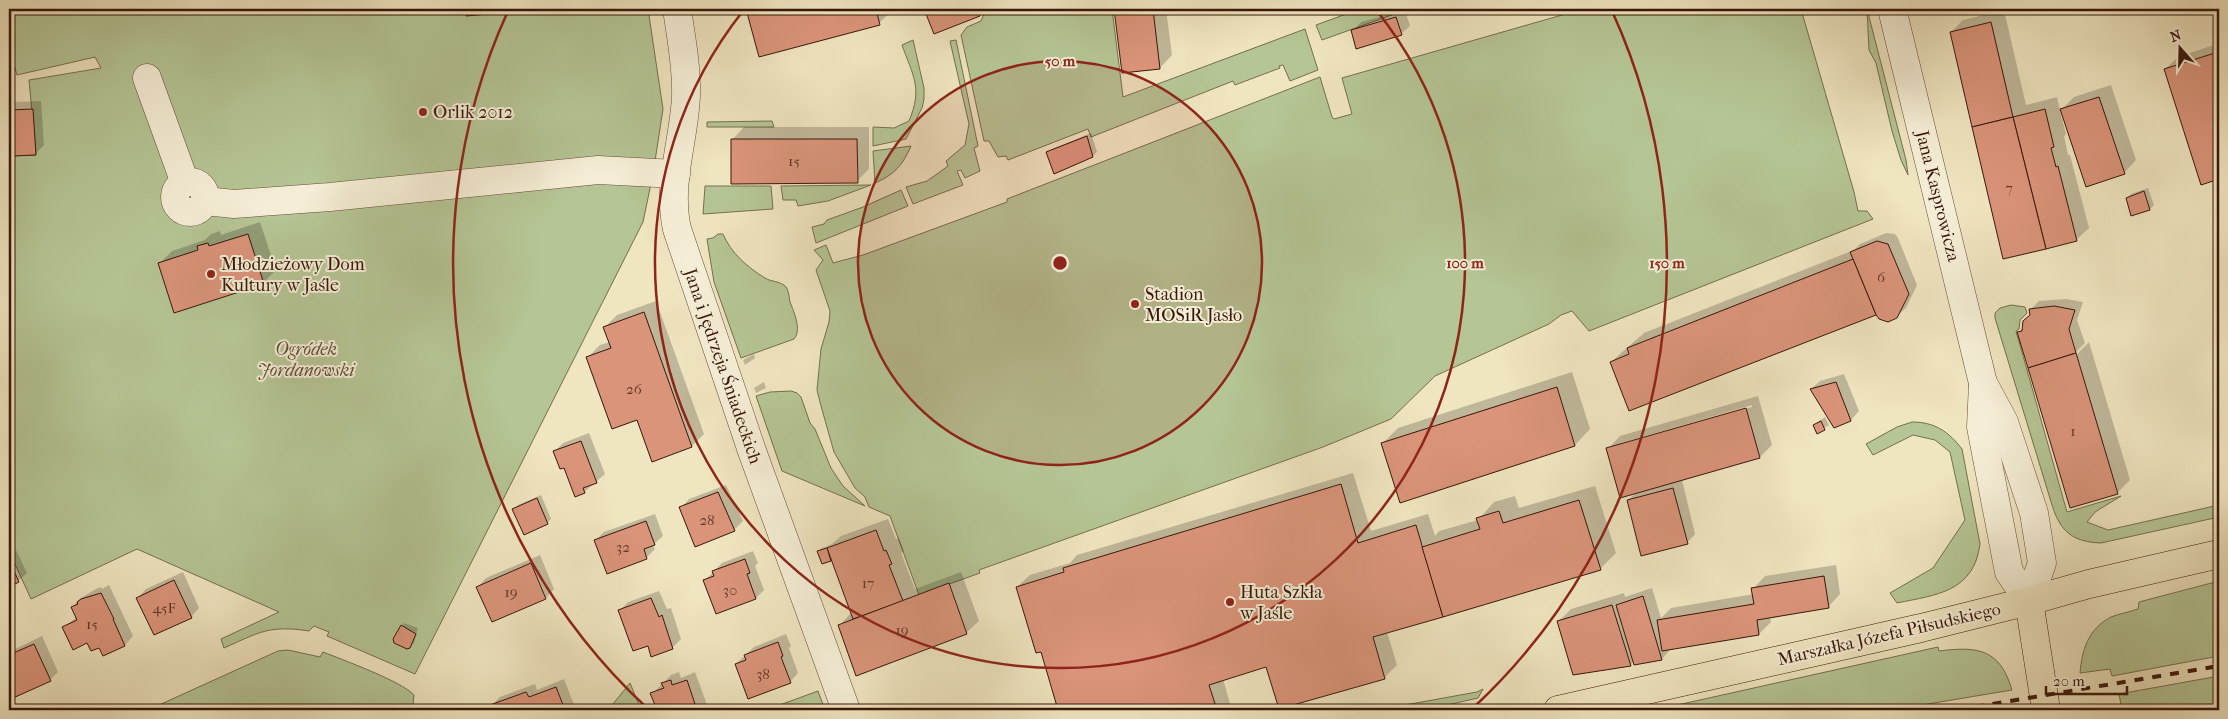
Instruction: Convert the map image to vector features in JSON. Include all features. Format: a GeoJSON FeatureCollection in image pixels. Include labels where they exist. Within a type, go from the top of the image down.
{"type":"FeatureCollection","features":[{"type":"Feature","properties":{"kind":"main road","name":"Marszałka Józefa Piłsudskiego"},"geometry":{"type":"LineString","coordinates":[[1558,710],[2029,601],[2088,584],[2219,554]]}},
{"type":"Feature","properties":{"kind":"main road","name":"Jana Kasprowicza"},"geometry":{"type":"LineString","coordinates":[[2029,601],[2046,710]]}},
{"type":"Feature","properties":{"kind":"street","name":"Jana i Jędrzeja Śniadeckich"},"geometry":{"type":"LineString","coordinates":[[677,9],[686,96],[673,209],[683,249],[752,451],[846,710]]}},
{"type":"Feature","properties":{"kind":"street","name":"Jana Kasprowicza"},"geometry":{"type":"LineString","coordinates":[[1892,9],[1983,383],[2004,422],[2034,513],[2042,563],[2029,601]]}},
{"type":"Feature","properties":{"kind":"street"},"geometry":{"type":"LineString","coordinates":[[146,78],[185,183],[177,190],[175,195],[177,206],[186,212],[196,212],[205,201],[234,204],[330,197],[598,170],[676,174]]}},
{"type":"Feature","properties":{"kind":"street","name":"Jana Kasprowicza"},"geometry":{"type":"LineString","coordinates":[[1983,383],[1981,427],[2009,572],[2029,601]]}},
{"type":"Feature","properties":{"kind":"green space","name":"Ogródek Jordanowski"},"geometry":{"type":"Polygon","coordinates":[[[9,9],[648,9],[663,109],[643,222],[415,674],[327,636],[329,632],[314,626],[309,631],[284,629],[265,631],[224,648],[221,639],[279,612],[137,549],[31,599],[9,551],[9,139],[11,156],[36,155],[29,80],[101,68],[95,57],[17,75],[9,47],[9,9]]]}},
{"type":"Feature","properties":{"kind":"green space"},"geometry":{"type":"Polygon","coordinates":[[[982,9],[1112,9],[1123,97],[1305,29],[1318,70],[1290,81],[1283,65],[1279,66],[1280,68],[1235,85],[1233,81],[1091,137],[1088,129],[1008,160],[1006,156],[998,157],[989,141],[984,141],[961,35],[967,27],[981,21],[984,14],[982,9]]]}},
{"type":"Feature","properties":{"kind":"green space"},"geometry":{"type":"Polygon","coordinates":[[[1360,9],[1402,9],[1403,11],[1322,40],[1316,25],[1360,9]]]}},
{"type":"Feature","properties":{"kind":"green space"},"geometry":{"type":"Polygon","coordinates":[[[1583,9],[1801,9],[1858,211],[1867,211],[1873,219],[1589,331],[1572,311],[1561,315],[1549,324],[1435,376],[1391,419],[1323,447],[979,570],[980,573],[919,595],[890,516],[869,507],[865,497],[855,488],[834,452],[817,390],[821,349],[829,322],[830,311],[816,270],[823,260],[814,250],[826,245],[833,263],[863,255],[1007,202],[1007,199],[1320,77],[1332,117],[1334,119],[1352,114],[1342,78],[1583,9]]]}},
{"type":"Feature","properties":{"kind":"green space"},"geometry":{"type":"Polygon","coordinates":[[[1867,9],[1906,160],[1908,175],[1892,131],[1876,63],[1869,50],[1867,9]]]}},
{"type":"Feature","properties":{"kind":"green space"},"geometry":{"type":"Polygon","coordinates":[[[913,40],[924,88],[922,108],[906,139],[873,146],[873,127],[894,128],[909,121],[916,91],[913,74],[902,45],[913,40]]]}},
{"type":"Feature","properties":{"kind":"green space"},"geometry":{"type":"Polygon","coordinates":[[[956,40],[978,146],[974,148],[980,171],[965,178],[961,170],[957,171],[963,185],[913,204],[906,187],[927,181],[948,166],[946,161],[965,145],[969,124],[950,41],[956,40]]]}},
{"type":"Feature","properties":{"kind":"green space"},"geometry":{"type":"Polygon","coordinates":[[[772,121],[774,127],[707,127],[707,122],[772,121]]]}},
{"type":"Feature","properties":{"kind":"green space"},"geometry":{"type":"Polygon","coordinates":[[[911,146],[905,159],[897,169],[888,177],[875,183],[873,151],[911,146]]]}},
{"type":"Feature","properties":{"kind":"green space"},"geometry":{"type":"Polygon","coordinates":[[[871,185],[828,201],[798,206],[796,200],[783,200],[781,186],[871,185]]]}},
{"type":"Feature","properties":{"kind":"green space"},"geometry":{"type":"Polygon","coordinates":[[[705,186],[771,186],[773,209],[703,214],[705,186]]]}},
{"type":"Feature","properties":{"kind":"green space"},"geometry":{"type":"Polygon","coordinates":[[[901,190],[908,206],[816,243],[812,227],[824,224],[827,220],[901,190]]]}},
{"type":"Feature","properties":{"kind":"green space"},"geometry":{"type":"Polygon","coordinates":[[[718,234],[723,234],[735,253],[752,269],[767,279],[786,287],[797,326],[794,339],[741,358],[714,282],[707,239],[713,238],[718,234]]]}},
{"type":"Feature","properties":{"kind":"green space"},"geometry":{"type":"Polygon","coordinates":[[[2011,305],[2025,307],[2027,313],[2020,320],[2019,329],[2016,331],[2067,512],[2121,496],[2095,512],[2087,522],[2108,530],[2219,505],[2219,517],[2101,543],[2082,540],[2063,528],[2052,505],[1995,318],[1995,313],[2000,308],[2011,305]]]}},
{"type":"Feature","properties":{"kind":"green space"},"geometry":{"type":"Polygon","coordinates":[[[791,391],[801,397],[810,423],[815,429],[831,468],[843,486],[865,506],[782,471],[756,396],[770,392],[791,391]]]}},
{"type":"Feature","properties":{"kind":"green space"},"geometry":{"type":"Polygon","coordinates":[[[1912,422],[1920,422],[1941,429],[1962,449],[1980,544],[1976,560],[1970,572],[1961,582],[1939,593],[1897,603],[1890,593],[1933,568],[1965,520],[1950,452],[1935,440],[1913,435],[1873,455],[1866,444],[1897,427],[1912,422]]]}},
{"type":"Feature","properties":{"kind":"green space"},"geometry":{"type":"Polygon","coordinates":[[[2219,581],[2219,656],[2112,676],[2110,669],[2080,673],[2082,656],[2088,641],[2103,622],[2111,617],[2138,609],[2139,602],[2219,581]]]}},
{"type":"Feature","properties":{"kind":"green space"},"geometry":{"type":"Polygon","coordinates":[[[1938,647],[1939,651],[1965,649],[1986,653],[2001,666],[2012,690],[1892,710],[1655,710],[1938,647]]]}},
{"type":"Feature","properties":{"kind":"green space"},"geometry":{"type":"Polygon","coordinates":[[[288,650],[320,657],[323,652],[371,671],[407,689],[414,695],[413,705],[405,710],[178,710],[176,707],[169,710],[148,710],[278,651],[288,650]]]}},
{"type":"Feature","properties":{"kind":"green space"},"geometry":{"type":"Polygon","coordinates":[[[2219,676],[2219,710],[2122,710],[2119,694],[2219,676]]]}},
{"type":"Feature","properties":{"kind":"green space"},"geometry":{"type":"Polygon","coordinates":[[[630,683],[641,710],[608,710],[630,683]]]}},
{"type":"Feature","properties":{"kind":"green space"},"geometry":{"type":"Polygon","coordinates":[[[1483,689],[1478,698],[1425,710],[1377,710],[1477,692],[1483,689]]]}},
{"type":"Feature","properties":{"kind":"green space"},"geometry":{"type":"Polygon","coordinates":[[[818,691],[825,710],[766,710],[818,691]]]}},
{"type":"Feature","properties":{"kind":"building"},"geometry":{"type":"Polygon","coordinates":[[[465,9],[487,9],[488,14],[466,16],[465,9]]]}},
{"type":"Feature","properties":{"kind":"building"},"geometry":{"type":"Polygon","coordinates":[[[498,9],[528,9],[529,11],[498,13],[498,9]]]}},
{"type":"Feature","properties":{"kind":"building"},"geometry":{"type":"Polygon","coordinates":[[[746,9],[876,9],[880,25],[759,57],[746,9]]]}},
{"type":"Feature","properties":{"kind":"building"},"geometry":{"type":"Polygon","coordinates":[[[924,9],[977,9],[980,16],[934,34],[924,9]]]}},
{"type":"Feature","properties":{"kind":"building"},"geometry":{"type":"Polygon","coordinates":[[[1114,9],[1153,9],[1160,69],[1122,73],[1114,9]]]}},
{"type":"Feature","properties":{"kind":"building"},"geometry":{"type":"Polygon","coordinates":[[[1396,17],[1402,35],[1356,49],[1351,30],[1396,17]]]}},
{"type":"Feature","properties":{"kind":"building"},"geometry":{"type":"Polygon","coordinates":[[[1991,22],[2013,117],[1972,127],[1950,32],[1991,22]]]}},
{"type":"Feature","properties":{"kind":"building"},"geometry":{"type":"Polygon","coordinates":[[[2218,52],[2219,179],[2201,185],[2164,69],[2218,52]]]}},
{"type":"Feature","properties":{"kind":"building"},"geometry":{"type":"Polygon","coordinates":[[[2099,97],[2125,174],[2086,187],[2060,109],[2099,97]]]}},
{"type":"Feature","properties":{"kind":"building"},"geometry":{"type":"Polygon","coordinates":[[[33,109],[36,155],[11,156],[9,110],[33,109]]]}},
{"type":"Feature","properties":{"kind":"building"},"geometry":{"type":"Polygon","coordinates":[[[2045,109],[2054,147],[2051,148],[2056,167],[2058,166],[2077,241],[2046,249],[2013,117],[2045,109]]]}},
{"type":"Feature","properties":{"kind":"building"},"geometry":{"type":"Polygon","coordinates":[[[2013,117],[2046,249],[2003,259],[1972,127],[2013,117]]]}},
{"type":"Feature","properties":{"kind":"building"},"geometry":{"type":"Polygon","coordinates":[[[1087,136],[1093,157],[1054,174],[1046,152],[1087,136]]]}},
{"type":"Feature","properties":{"kind":"building"},"geometry":{"type":"Polygon","coordinates":[[[731,139],[857,139],[858,183],[731,184],[731,139]]]}},
{"type":"Feature","properties":{"kind":"building"},"geometry":{"type":"Polygon","coordinates":[[[2144,191],[2150,210],[2131,216],[2126,198],[2144,191]]]}},
{"type":"Feature","properties":{"kind":"building","name":"Młodzieżowy Dom Kultury w Jaśle"},"geometry":{"type":"Polygon","coordinates":[[[248,234],[264,284],[174,313],[158,263],[198,250],[197,246],[208,243],[209,246],[248,234]]]}},
{"type":"Feature","properties":{"kind":"building"},"geometry":{"type":"Polygon","coordinates":[[[1877,241],[1888,244],[1909,294],[1897,318],[1888,322],[1879,319],[1876,315],[1850,252],[1877,241]]]}},
{"type":"Feature","properties":{"kind":"building"},"geometry":{"type":"Polygon","coordinates":[[[1853,259],[1876,315],[1629,411],[1610,362],[1629,354],[1627,348],[1853,259]]]}},
{"type":"Feature","properties":{"kind":"building"},"geometry":{"type":"Polygon","coordinates":[[[2054,306],[2075,310],[2069,329],[2076,353],[2028,368],[2017,332],[2022,331],[2023,321],[2030,315],[2029,309],[2054,306]]]}},
{"type":"Feature","properties":{"kind":"building"},"geometry":{"type":"Polygon","coordinates":[[[644,312],[692,447],[652,462],[637,420],[612,429],[586,357],[611,348],[603,327],[644,312]]]}},
{"type":"Feature","properties":{"kind":"building"},"geometry":{"type":"Polygon","coordinates":[[[2076,353],[2118,494],[2070,508],[2028,368],[2076,353]]]}},
{"type":"Feature","properties":{"kind":"building"},"geometry":{"type":"Polygon","coordinates":[[[1836,382],[1851,421],[1834,428],[1810,389],[1836,382]]]}},
{"type":"Feature","properties":{"kind":"building"},"geometry":{"type":"Polygon","coordinates":[[[1557,387],[1575,446],[1400,503],[1381,443],[1557,387]]]}},
{"type":"Feature","properties":{"kind":"building"},"geometry":{"type":"Polygon","coordinates":[[[1746,408],[1760,458],[1620,498],[1606,448],[1746,408]]]}},
{"type":"Feature","properties":{"kind":"building"},"geometry":{"type":"Polygon","coordinates":[[[1821,421],[1825,430],[1817,434],[1813,425],[1821,421]]]}},
{"type":"Feature","properties":{"kind":"building"},"geometry":{"type":"Polygon","coordinates":[[[581,441],[597,483],[583,488],[585,493],[575,497],[564,468],[560,469],[553,451],[581,441]]]}},
{"type":"Feature","properties":{"kind":"building","name":"Huta Szkła w Jaśle"},"geometry":{"type":"Polygon","coordinates":[[[1341,484],[1358,543],[1416,525],[1443,617],[1373,637],[1385,679],[1279,709],[1266,667],[1209,685],[1217,710],[1058,710],[1041,652],[1036,653],[1016,587],[1064,572],[1063,568],[1341,484]]]}},
{"type":"Feature","properties":{"kind":"building"},"geometry":{"type":"Polygon","coordinates":[[[1673,488],[1688,544],[1641,556],[1627,500],[1673,488]]]}},
{"type":"Feature","properties":{"kind":"building"},"geometry":{"type":"Polygon","coordinates":[[[718,492],[735,531],[695,547],[679,507],[718,492]]]}},
{"type":"Feature","properties":{"kind":"building"},"geometry":{"type":"Polygon","coordinates":[[[537,498],[548,524],[524,535],[512,509],[537,498]]]}},
{"type":"Feature","properties":{"kind":"building"},"geometry":{"type":"Polygon","coordinates":[[[1579,500],[1601,570],[1443,617],[1422,547],[1480,529],[1476,518],[1499,511],[1503,523],[1579,500]]]}},
{"type":"Feature","properties":{"kind":"building"},"geometry":{"type":"Polygon","coordinates":[[[646,521],[655,545],[644,549],[647,559],[607,574],[594,540],[646,521]]]}},
{"type":"Feature","properties":{"kind":"building"},"geometry":{"type":"Polygon","coordinates":[[[876,530],[884,551],[886,550],[892,564],[889,565],[903,601],[853,619],[827,548],[876,530]]]}},
{"type":"Feature","properties":{"kind":"building"},"geometry":{"type":"Polygon","coordinates":[[[827,548],[831,561],[822,564],[817,551],[827,548]]]}},
{"type":"Feature","properties":{"kind":"building"},"geometry":{"type":"Polygon","coordinates":[[[745,559],[750,573],[747,574],[756,599],[716,614],[703,580],[714,576],[712,571],[745,559]]]}},
{"type":"Feature","properties":{"kind":"building"},"geometry":{"type":"Polygon","coordinates":[[[9,560],[19,582],[9,587],[9,560]]]}},
{"type":"Feature","properties":{"kind":"building"},"geometry":{"type":"Polygon","coordinates":[[[531,563],[546,599],[492,622],[476,587],[531,563]]]}},
{"type":"Feature","properties":{"kind":"building"},"geometry":{"type":"Polygon","coordinates":[[[1824,576],[1829,608],[1757,620],[1759,635],[1662,651],[1657,620],[1754,604],[1751,588],[1824,576]]]}},
{"type":"Feature","properties":{"kind":"building"},"geometry":{"type":"Polygon","coordinates":[[[174,580],[192,618],[154,635],[136,598],[174,580]]]}},
{"type":"Feature","properties":{"kind":"building"},"geometry":{"type":"Polygon","coordinates":[[[949,583],[967,634],[856,676],[838,625],[949,583]]]}},
{"type":"Feature","properties":{"kind":"building"},"geometry":{"type":"Polygon","coordinates":[[[101,593],[125,646],[103,656],[99,648],[91,651],[87,643],[73,650],[62,627],[77,620],[71,607],[78,604],[77,602],[81,599],[101,593]]]}},
{"type":"Feature","properties":{"kind":"building"},"geometry":{"type":"Polygon","coordinates":[[[1643,596],[1662,660],[1634,665],[1616,605],[1643,596]]]}},
{"type":"Feature","properties":{"kind":"building"},"geometry":{"type":"Polygon","coordinates":[[[651,598],[659,617],[662,615],[673,649],[651,657],[648,646],[633,651],[618,610],[651,598]]]}},
{"type":"Feature","properties":{"kind":"building"},"geometry":{"type":"Polygon","coordinates":[[[1612,605],[1631,666],[1573,675],[1557,621],[1612,605]]]}},
{"type":"Feature","properties":{"kind":"building"},"geometry":{"type":"Polygon","coordinates":[[[401,625],[416,634],[410,648],[407,649],[394,643],[393,639],[401,625]]]}},
{"type":"Feature","properties":{"kind":"building"},"geometry":{"type":"Polygon","coordinates":[[[778,642],[783,656],[781,657],[791,683],[748,699],[735,664],[746,660],[744,655],[778,642]]]}},
{"type":"Feature","properties":{"kind":"building"},"geometry":{"type":"Polygon","coordinates":[[[34,644],[51,681],[13,698],[9,688],[9,655],[34,644]]]}},
{"type":"Feature","properties":{"kind":"building"},"geometry":{"type":"Polygon","coordinates":[[[671,680],[672,685],[687,680],[697,710],[657,710],[650,693],[664,688],[661,683],[671,680]]]}},
{"type":"Feature","properties":{"kind":"building"},"geometry":{"type":"Polygon","coordinates":[[[556,687],[565,710],[492,710],[490,705],[526,692],[529,697],[556,687]]]}},
{"type":"Feature","properties":{"kind":"railway"},"geometry":{"type":"LineString","coordinates":[[1957,710],[2219,666]]}},
{"type":"Feature","properties":{"kind":"place","name":"Orlik 2012"},"geometry":{"type":"Point","coordinates":[423,112]}},
{"type":"Feature","properties":{"kind":"place","name":"Młodzieżowy Dom Kultury w Jaśle"},"geometry":{"type":"Point","coordinates":[211,274]}},
{"type":"Feature","properties":{"kind":"place","name":"Stadion MOSiR Jasło"},"geometry":{"type":"Point","coordinates":[1135,304]}},
{"type":"Feature","properties":{"kind":"place","name":"Huta Szkła w Jaśle"},"geometry":{"type":"Point","coordinates":[1230,602]}}]}
